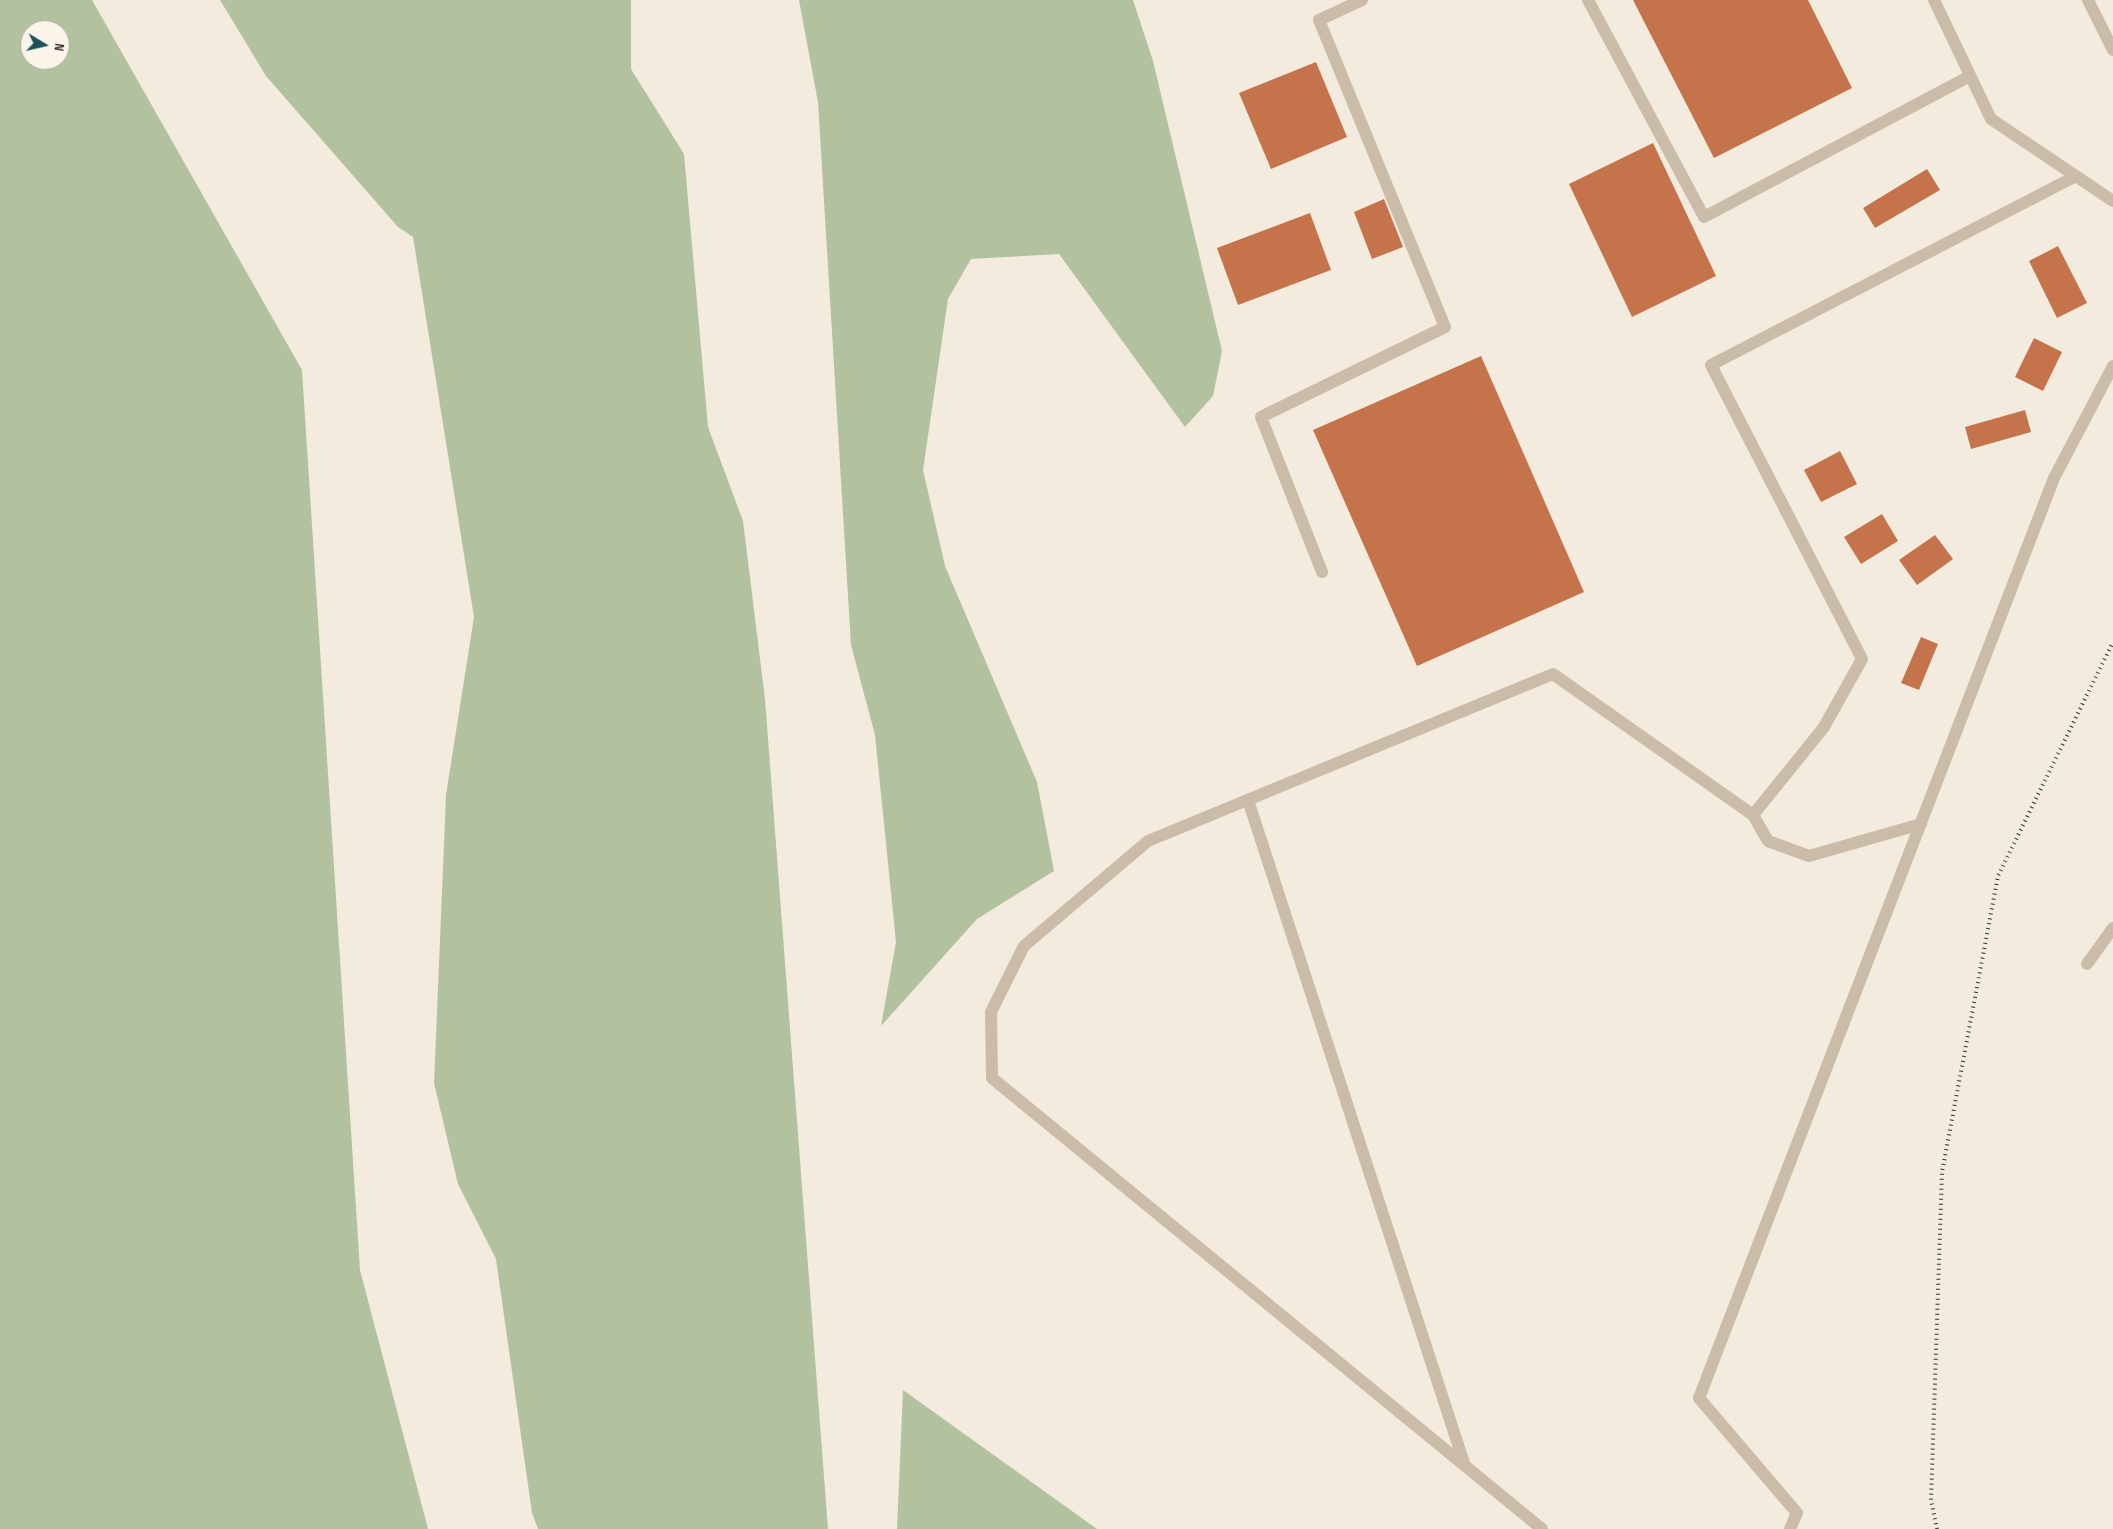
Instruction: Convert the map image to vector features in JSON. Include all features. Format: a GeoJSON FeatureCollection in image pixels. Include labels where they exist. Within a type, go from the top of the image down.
{"type":"FeatureCollection","features":[{"type":"Feature","properties":{"kind":"street"},"geometry":{"type":"LineString","coordinates":[[1322,572],[1261,417],[1445,327],[1319,20],[1362,0]]}},
{"type":"Feature","properties":{"kind":"street"},"geometry":{"type":"LineString","coordinates":[[1588,0],[1704,217],[1970,76]]}},
{"type":"Feature","properties":{"kind":"street"},"geometry":{"type":"LineString","coordinates":[[1934,0],[1990,119],[2113,201]]}},
{"type":"Feature","properties":{"kind":"street"},"geometry":{"type":"LineString","coordinates":[[2088,0],[2113,50]]}},
{"type":"Feature","properties":{"kind":"street"},"geometry":{"type":"LineString","coordinates":[[1753,815],[1824,727],[1862,659],[1711,365],[2076,176]]}},
{"type":"Feature","properties":{"kind":"street"},"geometry":{"type":"LineString","coordinates":[[1790,1529],[1797,1513],[1699,1398],[2054,478],[2113,366]]}},
{"type":"Feature","properties":{"kind":"street"},"geometry":{"type":"LineString","coordinates":[[1542,1529],[992,1078],[991,1012],[1024,946],[1148,841],[1553,674],[1753,815],[1768,841],[1809,856],[1921,824]]}},
{"type":"Feature","properties":{"kind":"street"},"geometry":{"type":"LineString","coordinates":[[1248,800],[1466,1466]]}},
{"type":"Feature","properties":{"kind":"street"},"geometry":{"type":"LineString","coordinates":[[2087,964],[2113,928]]}},
{"type":"Feature","properties":{"kind":"green space"},"geometry":{"type":"Polygon","coordinates":[[[0,0],[92,0],[302,370],[360,1270],[428,1529],[0,1529],[0,0]]]}},
{"type":"Feature","properties":{"kind":"green space"},"geometry":{"type":"Polygon","coordinates":[[[220,0],[631,0],[631,69],[684,154],[708,427],[743,521],[765,699],[828,1529],[538,1529],[532,1513],[496,1259],[458,1184],[434,1083],[446,795],[474,617],[413,237],[398,227],[266,76],[220,0]]]}},
{"type":"Feature","properties":{"kind":"green space"},"geometry":{"type":"Polygon","coordinates":[[[799,0],[1133,0],[1153,61],[1222,351],[1213,396],[1185,427],[1059,254],[971,259],[948,299],[923,470],[945,566],[1037,782],[1054,871],[977,919],[881,1026],[896,942],[875,735],[851,645],[818,102],[799,0]]]}},
{"type":"Feature","properties":{"kind":"green space"},"geometry":{"type":"Polygon","coordinates":[[[903,1390],[1097,1529],[897,1529],[903,1390]]]}},
{"type":"Feature","properties":{"kind":"building"},"geometry":{"type":"Polygon","coordinates":[[[1633,0],[1808,0],[1852,88],[1714,158],[1633,0]]]}},
{"type":"Feature","properties":{"kind":"building"},"geometry":{"type":"Polygon","coordinates":[[[1316,62],[1347,137],[1271,169],[1239,93],[1316,62]]]}},
{"type":"Feature","properties":{"kind":"building"},"geometry":{"type":"Polygon","coordinates":[[[1653,143],[1716,276],[1632,317],[1569,184],[1653,143]]]}},
{"type":"Feature","properties":{"kind":"building"},"geometry":{"type":"Polygon","coordinates":[[[1927,169],[1940,190],[1875,228],[1863,208],[1927,169]]]}},
{"type":"Feature","properties":{"kind":"building"},"geometry":{"type":"Polygon","coordinates":[[[1384,199],[1403,247],[1372,259],[1354,212],[1384,199]]]}},
{"type":"Feature","properties":{"kind":"building"},"geometry":{"type":"Polygon","coordinates":[[[1310,213],[1331,270],[1238,305],[1217,248],[1310,213]]]}},
{"type":"Feature","properties":{"kind":"building"},"geometry":{"type":"Polygon","coordinates":[[[2058,246],[2087,303],[2057,318],[2029,261],[2058,246]]]}},
{"type":"Feature","properties":{"kind":"building"},"geometry":{"type":"Polygon","coordinates":[[[2034,338],[2062,352],[2043,391],[2015,377],[2034,338]]]}},
{"type":"Feature","properties":{"kind":"building"},"geometry":{"type":"Polygon","coordinates":[[[1481,356],[1584,592],[1417,666],[1313,430],[1481,356]]]}},
{"type":"Feature","properties":{"kind":"building"},"geometry":{"type":"Polygon","coordinates":[[[2025,410],[2031,432],[1971,449],[1965,427],[2025,410]]]}},
{"type":"Feature","properties":{"kind":"building"},"geometry":{"type":"Polygon","coordinates":[[[1840,451],[1857,484],[1821,502],[1804,470],[1840,451]]]}},
{"type":"Feature","properties":{"kind":"building"},"geometry":{"type":"Polygon","coordinates":[[[1882,514],[1898,541],[1861,564],[1844,537],[1882,514]]]}},
{"type":"Feature","properties":{"kind":"building"},"geometry":{"type":"Polygon","coordinates":[[[1935,535],[1953,559],[1917,585],[1899,560],[1935,535]]]}},
{"type":"Feature","properties":{"kind":"building"},"geometry":{"type":"Polygon","coordinates":[[[1921,637],[1938,644],[1919,690],[1901,683],[1921,637]]]}},
{"type":"Feature","properties":{"kind":"railway"},"geometry":{"type":"LineString","coordinates":[[1937,1529],[1931,1500],[1942,1172],[1998,876],[2113,642]]}}]}
